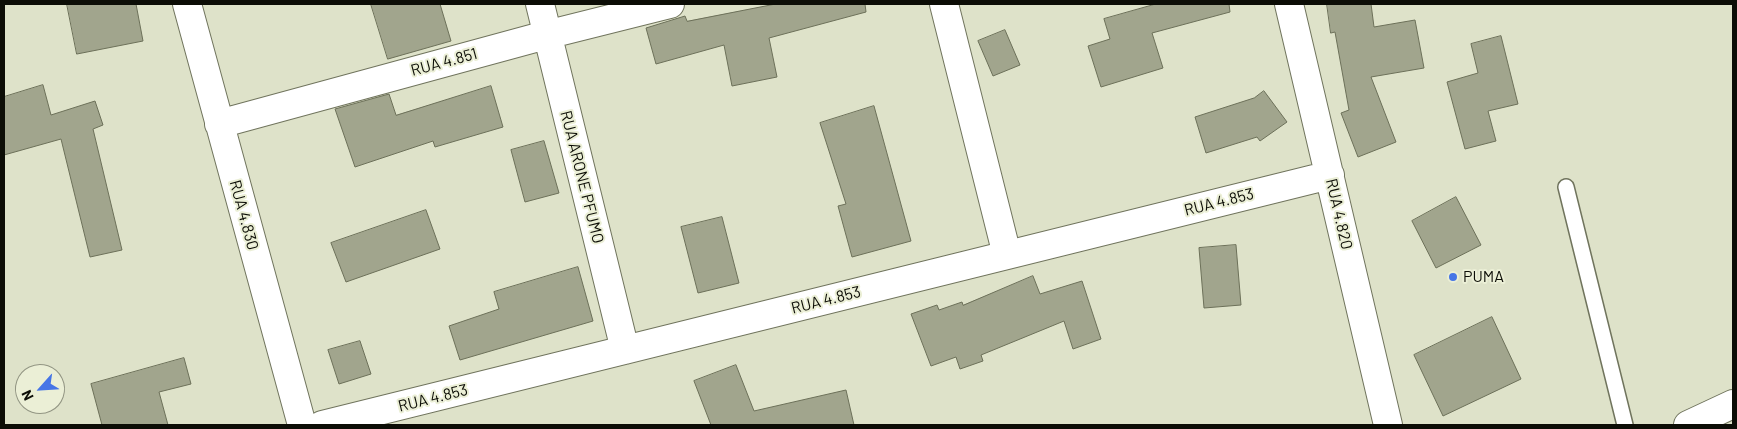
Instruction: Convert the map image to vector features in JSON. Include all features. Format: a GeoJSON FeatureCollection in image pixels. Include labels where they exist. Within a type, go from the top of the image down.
{"type":"FeatureCollection","features":[{"type":"Feature","properties":{"kind":"street","name":"RUA 4.830"},"geometry":{"type":"LineString","coordinates":[[187,4],[302,425]]}},
{"type":"Feature","properties":{"kind":"street","name":"RUA ARONE PFUMO"},"geometry":{"type":"LineString","coordinates":[[540,4],[625,350]]}},
{"type":"Feature","properties":{"kind":"street","name":"RUA 4.851"},"geometry":{"type":"LineString","coordinates":[[219,124],[546,34],[670,4]]}},
{"type":"Feature","properties":{"kind":"street"},"geometry":{"type":"LineString","coordinates":[[944,4],[1007,255]]}},
{"type":"Feature","properties":{"kind":"street","name":"RUA 4.820"},"geometry":{"type":"LineString","coordinates":[[1289,4],[1388,425]]}},
{"type":"Feature","properties":{"kind":"street","name":"RUA 4.853"},"geometry":{"type":"LineString","coordinates":[[322,425],[1330,175]]}},
{"type":"Feature","properties":{"kind":"street"},"geometry":{"type":"LineString","coordinates":[[1688,425],[1733,404]]}},
{"type":"Feature","properties":{"kind":"lane"},"geometry":{"type":"LineString","coordinates":[[1566,187],[1625,425]]}},
{"type":"Feature","properties":{"kind":"building"},"geometry":{"type":"Polygon","coordinates":[[[67,4],[136,4],[143,41],[77,54],[67,4]]]}},
{"type":"Feature","properties":{"kind":"building"},"geometry":{"type":"Polygon","coordinates":[[[371,4],[440,4],[451,41],[388,59],[371,4]]]}},
{"type":"Feature","properties":{"kind":"building"},"geometry":{"type":"Polygon","coordinates":[[[776,4],[865,4],[866,12],[769,38],[777,77],[732,86],[724,45],[656,64],[646,28],[685,16],[687,21],[776,4]]]}},
{"type":"Feature","properties":{"kind":"building"},"geometry":{"type":"Polygon","coordinates":[[[1156,4],[1229,4],[1230,12],[1152,33],[1163,68],[1101,87],[1088,46],[1110,39],[1104,19],[1156,4]]]}},
{"type":"Feature","properties":{"kind":"building"},"geometry":{"type":"Polygon","coordinates":[[[1327,4],[1371,4],[1374,27],[1415,20],[1424,68],[1371,77],[1396,142],[1358,157],[1341,113],[1349,110],[1335,32],[1331,33],[1327,4]]]}},
{"type":"Feature","properties":{"kind":"building"},"geometry":{"type":"Polygon","coordinates":[[[1005,30],[1020,65],[993,76],[978,41],[1005,30]]]}},
{"type":"Feature","properties":{"kind":"building"},"geometry":{"type":"Polygon","coordinates":[[[1501,36],[1518,104],[1488,111],[1496,141],[1465,149],[1447,82],[1478,73],[1471,44],[1501,36]]]}},
{"type":"Feature","properties":{"kind":"building"},"geometry":{"type":"Polygon","coordinates":[[[43,85],[51,115],[95,101],[103,125],[93,129],[122,250],[90,257],[61,139],[4,155],[4,97],[43,85]]]}},
{"type":"Feature","properties":{"kind":"building"},"geometry":{"type":"Polygon","coordinates":[[[491,86],[503,127],[435,147],[433,141],[355,167],[335,109],[389,94],[396,115],[491,86]]]}},
{"type":"Feature","properties":{"kind":"building"},"geometry":{"type":"Polygon","coordinates":[[[1264,91],[1287,122],[1260,141],[1257,137],[1206,153],[1195,117],[1254,98],[1264,91]]]}},
{"type":"Feature","properties":{"kind":"building"},"geometry":{"type":"Polygon","coordinates":[[[874,106],[911,241],[852,257],[838,206],[846,204],[820,123],[874,106]]]}},
{"type":"Feature","properties":{"kind":"building"},"geometry":{"type":"Polygon","coordinates":[[[544,141],[559,193],[525,202],[511,150],[544,141]]]}},
{"type":"Feature","properties":{"kind":"building"},"geometry":{"type":"Polygon","coordinates":[[[1456,197],[1481,245],[1436,268],[1412,221],[1456,197]]]}},
{"type":"Feature","properties":{"kind":"building"},"geometry":{"type":"Polygon","coordinates":[[[426,210],[440,249],[346,282],[331,243],[426,210]]]}},
{"type":"Feature","properties":{"kind":"building"},"geometry":{"type":"Polygon","coordinates":[[[722,217],[739,283],[698,293],[681,227],[722,217]]]}},
{"type":"Feature","properties":{"kind":"building"},"geometry":{"type":"Polygon","coordinates":[[[1236,245],[1241,305],[1204,308],[1199,248],[1236,245]]]}},
{"type":"Feature","properties":{"kind":"building"},"geometry":{"type":"Polygon","coordinates":[[[578,267],[593,321],[460,360],[449,326],[499,309],[494,292],[578,267]]]}},
{"type":"Feature","properties":{"kind":"building"},"geometry":{"type":"Polygon","coordinates":[[[1033,276],[1040,294],[1082,281],[1101,339],[1073,349],[1064,321],[981,355],[983,361],[960,369],[956,357],[931,366],[911,314],[937,305],[939,310],[962,302],[963,305],[1033,276]]]}},
{"type":"Feature","properties":{"kind":"building"},"geometry":{"type":"Polygon","coordinates":[[[1492,317],[1521,379],[1443,416],[1414,355],[1492,317]]]}},
{"type":"Feature","properties":{"kind":"building"},"geometry":{"type":"Polygon","coordinates":[[[360,341],[371,374],[339,384],[328,350],[360,341]]]}},
{"type":"Feature","properties":{"kind":"building"},"geometry":{"type":"Polygon","coordinates":[[[184,358],[191,384],[159,392],[168,425],[102,425],[91,384],[184,358]]]}},
{"type":"Feature","properties":{"kind":"building"},"geometry":{"type":"Polygon","coordinates":[[[736,365],[754,411],[846,390],[854,425],[711,425],[694,381],[736,365]]]}},
{"type":"Feature","properties":{"kind":"place","name":"PUMA"},"geometry":{"type":"Point","coordinates":[1453,277]}}]}
